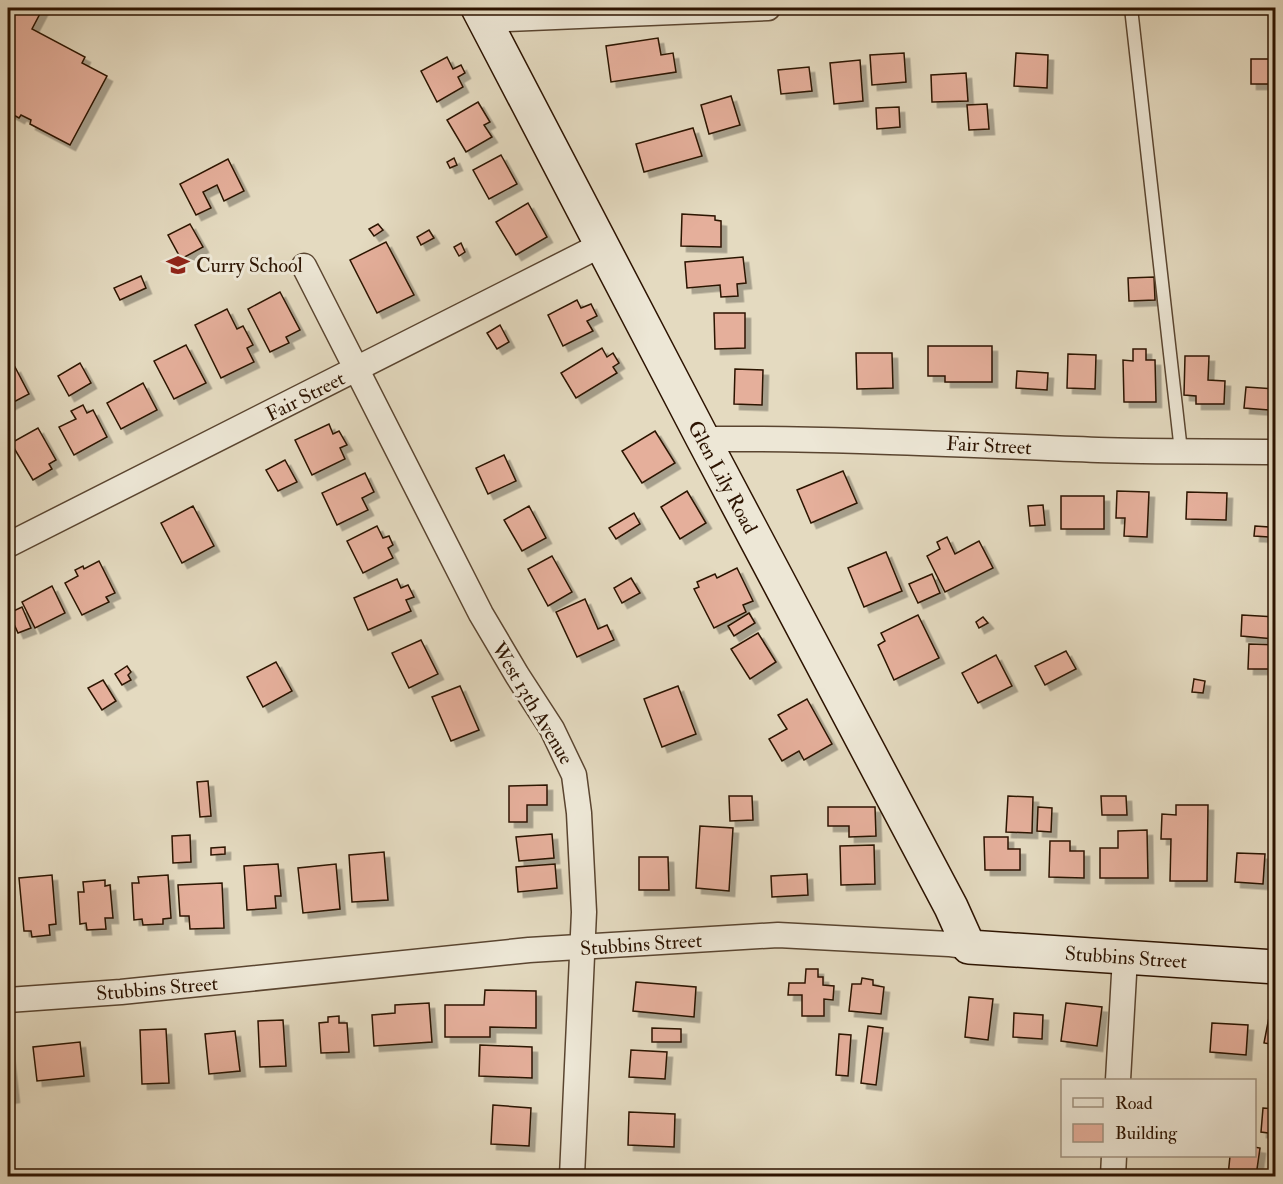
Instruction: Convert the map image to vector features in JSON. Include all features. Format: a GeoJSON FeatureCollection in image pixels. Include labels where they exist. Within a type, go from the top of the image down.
{"type":"FeatureCollection","features":[{"type":"Feature","properties":{"kind":"street"},"geometry":{"type":"LineString","coordinates":[[481,14],[768,8]]}},
{"type":"Feature","properties":{"kind":"street","name":"Glen Lily Road"},"geometry":{"type":"LineString","coordinates":[[481,14],[951,908],[969,947]]}},
{"type":"Feature","properties":{"kind":"street","name":"Fair Street"},"geometry":{"type":"LineString","coordinates":[[8,545],[602,245]]}},
{"type":"Feature","properties":{"kind":"street","name":"West 13th Avenue"},"geometry":{"type":"LineString","coordinates":[[304,266],[481,614],[552,729],[574,774],[579,813],[583,890],[572,1176]]}},
{"type":"Feature","properties":{"kind":"street","name":"Fair Street"},"geometry":{"type":"LineString","coordinates":[[703,440],[921,442],[1100,450],[1275,452]]}},
{"type":"Feature","properties":{"kind":"street","name":"Stubbins Street"},"geometry":{"type":"LineString","coordinates":[[8,1000],[121,992],[502,953],[778,935],[949,944],[1275,967]]}},
{"type":"Feature","properties":{"kind":"street"},"geometry":{"type":"LineString","coordinates":[[1118,1079],[1125,957]]}},
{"type":"Feature","properties":{"kind":"street"},"geometry":{"type":"LineString","coordinates":[[1113,1176],[1114,1157]]}},
{"type":"Feature","properties":{"kind":"lane"},"geometry":{"type":"LineString","coordinates":[[1131,8],[1181,451]]}},
{"type":"Feature","properties":{"kind":"building"},"geometry":{"type":"Polygon","coordinates":[[[8,8],[43,8],[32,29],[85,57],[82,63],[107,76],[70,145],[30,124],[31,120],[21,115],[19,118],[8,112],[8,8]]]}},
{"type":"Feature","properties":{"kind":"building"},"geometry":{"type":"Polygon","coordinates":[[[658,38],[661,55],[673,53],[676,72],[611,82],[606,46],[658,38]]]}},
{"type":"Feature","properties":{"kind":"building"},"geometry":{"type":"Polygon","coordinates":[[[904,53],[906,82],[872,85],[870,55],[904,53]]]}},
{"type":"Feature","properties":{"kind":"building"},"geometry":{"type":"Polygon","coordinates":[[[1016,53],[1048,55],[1047,88],[1014,86],[1016,53]]]}},
{"type":"Feature","properties":{"kind":"building"},"geometry":{"type":"Polygon","coordinates":[[[447,57],[453,69],[461,65],[465,73],[458,77],[463,87],[437,102],[421,71],[447,57]]]}},
{"type":"Feature","properties":{"kind":"building"},"geometry":{"type":"Polygon","coordinates":[[[1251,59],[1274,59],[1274,84],[1251,84],[1251,59]]]}},
{"type":"Feature","properties":{"kind":"building"},"geometry":{"type":"Polygon","coordinates":[[[860,60],[863,101],[834,104],[830,63],[860,60]]]}},
{"type":"Feature","properties":{"kind":"building"},"geometry":{"type":"Polygon","coordinates":[[[809,67],[812,91],[781,94],[778,70],[809,67]]]}},
{"type":"Feature","properties":{"kind":"building"},"geometry":{"type":"Polygon","coordinates":[[[966,73],[968,101],[932,102],[931,75],[966,73]]]}},
{"type":"Feature","properties":{"kind":"building"},"geometry":{"type":"Polygon","coordinates":[[[731,96],[740,125],[709,134],[701,105],[731,96]]]}},
{"type":"Feature","properties":{"kind":"building"},"geometry":{"type":"Polygon","coordinates":[[[478,102],[490,122],[484,125],[492,137],[466,152],[447,120],[478,102]]]}},
{"type":"Feature","properties":{"kind":"building"},"geometry":{"type":"Polygon","coordinates":[[[987,104],[989,129],[969,130],[967,105],[987,104]]]}},
{"type":"Feature","properties":{"kind":"building"},"geometry":{"type":"Polygon","coordinates":[[[899,107],[900,127],[877,129],[876,108],[899,107]]]}},
{"type":"Feature","properties":{"kind":"building"},"geometry":{"type":"Polygon","coordinates":[[[693,128],[702,156],[644,172],[636,144],[693,128]]]}},
{"type":"Feature","properties":{"kind":"building"},"geometry":{"type":"Polygon","coordinates":[[[501,155],[517,184],[489,199],[473,170],[501,155]]]}},
{"type":"Feature","properties":{"kind":"building"},"geometry":{"type":"Polygon","coordinates":[[[454,158],[457,165],[450,168],[447,162],[454,158]]]}},
{"type":"Feature","properties":{"kind":"building"},"geometry":{"type":"Polygon","coordinates":[[[228,159],[244,191],[224,201],[217,185],[203,192],[211,208],[196,215],[180,184],[228,159]]]}},
{"type":"Feature","properties":{"kind":"building"},"geometry":{"type":"Polygon","coordinates":[[[528,203],[547,237],[516,255],[496,222],[528,203]]]}},
{"type":"Feature","properties":{"kind":"building"},"geometry":{"type":"Polygon","coordinates":[[[682,214],[715,216],[715,220],[721,221],[721,247],[681,246],[682,214]]]}},
{"type":"Feature","properties":{"kind":"building"},"geometry":{"type":"Polygon","coordinates":[[[190,224],[203,247],[181,259],[168,235],[190,224]]]}},
{"type":"Feature","properties":{"kind":"building"},"geometry":{"type":"Polygon","coordinates":[[[378,224],[383,230],[374,236],[369,229],[378,224]]]}},
{"type":"Feature","properties":{"kind":"building"},"geometry":{"type":"Polygon","coordinates":[[[429,230],[434,238],[421,245],[417,237],[429,230]]]}},
{"type":"Feature","properties":{"kind":"building"},"geometry":{"type":"Polygon","coordinates":[[[386,242],[414,295],[377,313],[350,260],[386,242]]]}},
{"type":"Feature","properties":{"kind":"building"},"geometry":{"type":"Polygon","coordinates":[[[461,243],[465,252],[459,256],[454,247],[461,243]]]}},
{"type":"Feature","properties":{"kind":"building"},"geometry":{"type":"Polygon","coordinates":[[[743,257],[746,283],[737,284],[738,296],[721,297],[720,285],[687,288],[685,262],[743,257]]]}},
{"type":"Feature","properties":{"kind":"building"},"geometry":{"type":"Polygon","coordinates":[[[141,276],[146,288],[120,300],[114,288],[141,276]]]}},
{"type":"Feature","properties":{"kind":"building"},"geometry":{"type":"Polygon","coordinates":[[[1154,277],[1155,300],[1129,301],[1128,278],[1154,277]]]}},
{"type":"Feature","properties":{"kind":"building"},"geometry":{"type":"Polygon","coordinates":[[[280,292],[300,330],[286,337],[289,343],[270,352],[248,309],[280,292]]]}},
{"type":"Feature","properties":{"kind":"building"},"geometry":{"type":"Polygon","coordinates":[[[577,300],[581,308],[591,304],[597,316],[587,321],[593,331],[563,346],[548,315],[577,300]]]}},
{"type":"Feature","properties":{"kind":"building"},"geometry":{"type":"Polygon","coordinates":[[[227,309],[237,329],[243,326],[253,345],[247,348],[254,362],[221,378],[195,325],[227,309]]]}},
{"type":"Feature","properties":{"kind":"building"},"geometry":{"type":"Polygon","coordinates":[[[714,313],[745,313],[745,348],[715,349],[714,313]]]}},
{"type":"Feature","properties":{"kind":"building"},"geometry":{"type":"Polygon","coordinates":[[[500,325],[509,342],[497,349],[487,333],[500,325]]]}},
{"type":"Feature","properties":{"kind":"building"},"geometry":{"type":"Polygon","coordinates":[[[186,345],[206,383],[174,399],[154,361],[186,345]]]}},
{"type":"Feature","properties":{"kind":"building"},"geometry":{"type":"Polygon","coordinates":[[[928,346],[992,346],[992,382],[945,382],[945,376],[928,376],[928,346]]]}},
{"type":"Feature","properties":{"kind":"building"},"geometry":{"type":"Polygon","coordinates":[[[602,348],[607,357],[613,353],[619,363],[613,367],[617,373],[576,398],[561,373],[602,348]]]}},
{"type":"Feature","properties":{"kind":"building"},"geometry":{"type":"Polygon","coordinates":[[[1133,349],[1146,349],[1146,360],[1155,360],[1156,402],[1124,402],[1123,360],[1133,361],[1133,349]]]}},
{"type":"Feature","properties":{"kind":"building"},"geometry":{"type":"Polygon","coordinates":[[[856,353],[892,353],[893,388],[857,389],[856,353]]]}},
{"type":"Feature","properties":{"kind":"building"},"geometry":{"type":"Polygon","coordinates":[[[1068,354],[1096,355],[1095,389],[1067,388],[1068,354]]]}},
{"type":"Feature","properties":{"kind":"building"},"geometry":{"type":"Polygon","coordinates":[[[1185,356],[1209,356],[1208,380],[1225,381],[1224,404],[1196,404],[1196,396],[1184,395],[1185,356]]]}},
{"type":"Feature","properties":{"kind":"building"},"geometry":{"type":"Polygon","coordinates":[[[80,363],[91,383],[69,396],[58,376],[80,363]]]}},
{"type":"Feature","properties":{"kind":"building"},"geometry":{"type":"Polygon","coordinates":[[[15,367],[29,394],[8,405],[8,371],[15,367]]]}},
{"type":"Feature","properties":{"kind":"building"},"geometry":{"type":"Polygon","coordinates":[[[735,369],[763,370],[762,405],[734,404],[735,369]]]}},
{"type":"Feature","properties":{"kind":"building"},"geometry":{"type":"Polygon","coordinates":[[[1017,371],[1048,373],[1047,390],[1016,388],[1017,371]]]}},
{"type":"Feature","properties":{"kind":"building"},"geometry":{"type":"Polygon","coordinates":[[[143,383],[157,410],[121,429],[107,403],[143,383]]]}},
{"type":"Feature","properties":{"kind":"building"},"geometry":{"type":"Polygon","coordinates":[[[1246,387],[1276,389],[1276,398],[1270,398],[1269,410],[1244,408],[1246,387]]]}},
{"type":"Feature","properties":{"kind":"building"},"geometry":{"type":"Polygon","coordinates":[[[83,405],[87,413],[93,410],[107,437],[74,455],[59,427],[76,419],[71,411],[83,405]]]}},
{"type":"Feature","properties":{"kind":"building"},"geometry":{"type":"Polygon","coordinates":[[[329,424],[333,434],[339,431],[347,445],[340,448],[345,459],[312,475],[295,440],[329,424]]]}},
{"type":"Feature","properties":{"kind":"building"},"geometry":{"type":"Polygon","coordinates":[[[38,428],[56,460],[49,464],[52,469],[33,480],[11,443],[38,428]]]}},
{"type":"Feature","properties":{"kind":"building"},"geometry":{"type":"Polygon","coordinates":[[[655,431],[675,463],[642,483],[622,451],[655,431]]]}},
{"type":"Feature","properties":{"kind":"building"},"geometry":{"type":"Polygon","coordinates":[[[504,455],[516,481],[488,494],[476,468],[504,455]]]}},
{"type":"Feature","properties":{"kind":"building"},"geometry":{"type":"Polygon","coordinates":[[[285,460],[297,482],[278,491],[266,470],[285,460]]]}},
{"type":"Feature","properties":{"kind":"building"},"geometry":{"type":"Polygon","coordinates":[[[843,471],[857,503],[811,523],[797,490],[843,471]]]}},
{"type":"Feature","properties":{"kind":"building"},"geometry":{"type":"Polygon","coordinates":[[[365,473],[374,492],[362,498],[368,510],[337,525],[322,493],[365,473]]]}},
{"type":"Feature","properties":{"kind":"building"},"geometry":{"type":"Polygon","coordinates":[[[687,491],[706,523],[680,539],[661,507],[687,491]]]}},
{"type":"Feature","properties":{"kind":"building"},"geometry":{"type":"Polygon","coordinates":[[[1117,491],[1149,492],[1147,537],[1124,536],[1125,518],[1116,518],[1117,491]]]}},
{"type":"Feature","properties":{"kind":"building"},"geometry":{"type":"Polygon","coordinates":[[[1187,492],[1227,493],[1226,520],[1186,519],[1187,492]]]}},
{"type":"Feature","properties":{"kind":"building"},"geometry":{"type":"Polygon","coordinates":[[[1061,496],[1104,496],[1104,529],[1061,529],[1061,496]]]}},
{"type":"Feature","properties":{"kind":"building"},"geometry":{"type":"Polygon","coordinates":[[[1043,505],[1045,525],[1030,526],[1028,506],[1043,505]]]}},
{"type":"Feature","properties":{"kind":"building"},"geometry":{"type":"Polygon","coordinates":[[[193,506],[214,546],[182,563],[161,523],[193,506]]]}},
{"type":"Feature","properties":{"kind":"building"},"geometry":{"type":"Polygon","coordinates":[[[529,506],[546,538],[522,551],[504,520],[529,506]]]}},
{"type":"Feature","properties":{"kind":"building"},"geometry":{"type":"Polygon","coordinates":[[[634,513],[640,524],[616,539],[609,528],[634,513]]]}},
{"type":"Feature","properties":{"kind":"building"},"geometry":{"type":"Polygon","coordinates":[[[377,526],[383,538],[389,536],[393,545],[388,548],[393,558],[363,573],[347,541],[377,526]]]}},
{"type":"Feature","properties":{"kind":"building"},"geometry":{"type":"Polygon","coordinates":[[[1255,526],[1269,527],[1269,537],[1254,536],[1255,526]]]}},
{"type":"Feature","properties":{"kind":"building"},"geometry":{"type":"Polygon","coordinates":[[[947,537],[955,554],[979,541],[993,568],[945,592],[927,556],[940,549],[937,542],[947,537]]]}},
{"type":"Feature","properties":{"kind":"building"},"geometry":{"type":"Polygon","coordinates":[[[886,552],[902,591],[864,607],[848,568],[886,552]]]}},
{"type":"Feature","properties":{"kind":"building"},"geometry":{"type":"Polygon","coordinates":[[[552,556],[572,592],[548,606],[528,569],[552,556]]]}},
{"type":"Feature","properties":{"kind":"building"},"geometry":{"type":"Polygon","coordinates":[[[99,561],[115,593],[106,597],[109,602],[82,615],[65,583],[78,576],[75,570],[83,566],[84,569],[99,561]]]}},
{"type":"Feature","properties":{"kind":"building"},"geometry":{"type":"Polygon","coordinates":[[[737,568],[753,601],[743,605],[746,612],[714,628],[694,589],[699,587],[697,582],[715,574],[717,578],[737,568]]]}},
{"type":"Feature","properties":{"kind":"building"},"geometry":{"type":"Polygon","coordinates":[[[932,574],[940,593],[918,603],[909,584],[932,574]]]}},
{"type":"Feature","properties":{"kind":"building"},"geometry":{"type":"Polygon","coordinates":[[[631,578],[640,593],[622,603],[614,588],[631,578]]]}},
{"type":"Feature","properties":{"kind":"building"},"geometry":{"type":"Polygon","coordinates":[[[397,579],[401,588],[408,585],[414,597],[406,600],[411,611],[368,630],[354,598],[397,579]]]}},
{"type":"Feature","properties":{"kind":"building"},"geometry":{"type":"Polygon","coordinates":[[[52,586],[65,613],[35,628],[22,602],[52,586]]]}},
{"type":"Feature","properties":{"kind":"building"},"geometry":{"type":"Polygon","coordinates":[[[585,599],[598,629],[607,625],[614,640],[577,657],[556,612],[585,599]]]}},
{"type":"Feature","properties":{"kind":"building"},"geometry":{"type":"Polygon","coordinates":[[[22,607],[31,628],[18,633],[9,613],[22,607]]]}},
{"type":"Feature","properties":{"kind":"building"},"geometry":{"type":"Polygon","coordinates":[[[749,613],[755,623],[734,636],[728,626],[749,613]]]}},
{"type":"Feature","properties":{"kind":"building"},"geometry":{"type":"Polygon","coordinates":[[[918,615],[939,658],[894,680],[878,645],[885,641],[881,633],[918,615]]]}},
{"type":"Feature","properties":{"kind":"building"},"geometry":{"type":"Polygon","coordinates":[[[1242,615],[1276,617],[1276,639],[1241,636],[1242,615]]]}},
{"type":"Feature","properties":{"kind":"building"},"geometry":{"type":"Polygon","coordinates":[[[983,617],[988,623],[979,628],[976,622],[983,617]]]}},
{"type":"Feature","properties":{"kind":"building"},"geometry":{"type":"Polygon","coordinates":[[[758,633],[776,662],[750,679],[731,649],[758,633]]]}},
{"type":"Feature","properties":{"kind":"building"},"geometry":{"type":"Polygon","coordinates":[[[421,640],[438,674],[409,688],[392,653],[421,640]]]}},
{"type":"Feature","properties":{"kind":"building"},"geometry":{"type":"Polygon","coordinates":[[[1249,644],[1276,645],[1276,669],[1248,669],[1249,644]]]}},
{"type":"Feature","properties":{"kind":"building"},"geometry":{"type":"Polygon","coordinates":[[[1066,651],[1076,669],[1045,685],[1035,666],[1066,651]]]}},
{"type":"Feature","properties":{"kind":"building"},"geometry":{"type":"Polygon","coordinates":[[[996,655],[1012,686],[978,703],[962,673],[996,655]]]}},
{"type":"Feature","properties":{"kind":"building"},"geometry":{"type":"Polygon","coordinates":[[[276,662],[292,691],[263,707],[247,677],[276,662]]]}},
{"type":"Feature","properties":{"kind":"building"},"geometry":{"type":"Polygon","coordinates":[[[127,666],[131,672],[128,675],[131,680],[122,685],[115,674],[127,666]]]}},
{"type":"Feature","properties":{"kind":"building"},"geometry":{"type":"Polygon","coordinates":[[[1194,679],[1205,681],[1203,693],[1192,692],[1194,679]]]}},
{"type":"Feature","properties":{"kind":"building"},"geometry":{"type":"Polygon","coordinates":[[[103,680],[116,701],[102,710],[88,688],[103,680]]]}},
{"type":"Feature","properties":{"kind":"building"},"geometry":{"type":"Polygon","coordinates":[[[460,686],[479,730],[451,741],[432,697],[460,686]]]}},
{"type":"Feature","properties":{"kind":"building"},"geometry":{"type":"Polygon","coordinates":[[[678,686],[696,734],[662,747],[644,699],[678,686]]]}},
{"type":"Feature","properties":{"kind":"building"},"geometry":{"type":"Polygon","coordinates":[[[807,699],[832,744],[804,760],[799,751],[782,761],[769,739],[787,729],[778,715],[807,699]]]}},
{"type":"Feature","properties":{"kind":"building"},"geometry":{"type":"Polygon","coordinates":[[[208,781],[211,816],[200,817],[197,782],[208,781]]]}},
{"type":"Feature","properties":{"kind":"building"},"geometry":{"type":"Polygon","coordinates":[[[547,785],[547,805],[527,805],[527,822],[509,822],[509,786],[547,785]]]}},
{"type":"Feature","properties":{"kind":"building"},"geometry":{"type":"Polygon","coordinates":[[[729,796],[752,796],[753,820],[730,821],[729,796]]]}},
{"type":"Feature","properties":{"kind":"building"},"geometry":{"type":"Polygon","coordinates":[[[1008,796],[1033,797],[1032,833],[1006,832],[1008,796]]]}},
{"type":"Feature","properties":{"kind":"building"},"geometry":{"type":"Polygon","coordinates":[[[1101,796],[1126,796],[1127,815],[1102,815],[1101,796]]]}},
{"type":"Feature","properties":{"kind":"building"},"geometry":{"type":"Polygon","coordinates":[[[1176,805],[1208,805],[1207,881],[1170,881],[1171,839],[1161,839],[1162,814],[1176,815],[1176,805]]]}},
{"type":"Feature","properties":{"kind":"building"},"geometry":{"type":"Polygon","coordinates":[[[828,807],[875,807],[876,836],[849,837],[849,826],[828,826],[828,807]]]}},
{"type":"Feature","properties":{"kind":"building"},"geometry":{"type":"Polygon","coordinates":[[[1038,807],[1052,808],[1051,832],[1037,831],[1038,807]]]}},
{"type":"Feature","properties":{"kind":"building"},"geometry":{"type":"Polygon","coordinates":[[[700,826],[733,828],[729,891],[696,888],[700,826]]]}},
{"type":"Feature","properties":{"kind":"building"},"geometry":{"type":"Polygon","coordinates":[[[1147,830],[1148,878],[1100,878],[1100,848],[1118,848],[1118,831],[1147,830]]]}},
{"type":"Feature","properties":{"kind":"building"},"geometry":{"type":"Polygon","coordinates":[[[552,834],[554,858],[519,861],[516,837],[552,834]]]}},
{"type":"Feature","properties":{"kind":"building"},"geometry":{"type":"Polygon","coordinates":[[[190,835],[191,862],[173,863],[172,836],[190,835]]]}},
{"type":"Feature","properties":{"kind":"building"},"geometry":{"type":"Polygon","coordinates":[[[984,837],[1008,837],[1008,849],[1020,849],[1020,870],[985,870],[984,837]]]}},
{"type":"Feature","properties":{"kind":"building"},"geometry":{"type":"Polygon","coordinates":[[[1050,841],[1070,841],[1070,851],[1084,851],[1084,878],[1049,877],[1050,841]]]}},
{"type":"Feature","properties":{"kind":"building"},"geometry":{"type":"Polygon","coordinates":[[[874,845],[875,884],[841,885],[840,846],[874,845]]]}},
{"type":"Feature","properties":{"kind":"building"},"geometry":{"type":"Polygon","coordinates":[[[225,847],[225,854],[211,855],[211,848],[225,847]]]}},
{"type":"Feature","properties":{"kind":"building"},"geometry":{"type":"Polygon","coordinates":[[[384,852],[388,900],[352,902],[349,855],[384,852]]]}},
{"type":"Feature","properties":{"kind":"building"},"geometry":{"type":"Polygon","coordinates":[[[1237,853],[1265,854],[1263,884],[1235,882],[1237,853]]]}},
{"type":"Feature","properties":{"kind":"building"},"geometry":{"type":"Polygon","coordinates":[[[639,857],[668,857],[669,890],[639,890],[639,857]]]}},
{"type":"Feature","properties":{"kind":"building"},"geometry":{"type":"Polygon","coordinates":[[[278,864],[281,896],[275,896],[276,908],[247,910],[244,866],[278,864]]]}},
{"type":"Feature","properties":{"kind":"building"},"geometry":{"type":"Polygon","coordinates":[[[336,864],[340,909],[303,913],[298,868],[336,864]]]}},
{"type":"Feature","properties":{"kind":"building"},"geometry":{"type":"Polygon","coordinates":[[[555,864],[557,888],[518,892],[516,867],[555,864]]]}},
{"type":"Feature","properties":{"kind":"building"},"geometry":{"type":"Polygon","coordinates":[[[807,874],[808,895],[772,897],[771,876],[807,874]]]}},
{"type":"Feature","properties":{"kind":"building"},"geometry":{"type":"Polygon","coordinates":[[[52,875],[56,924],[49,925],[50,935],[32,937],[31,931],[24,931],[19,878],[52,875]]]}},
{"type":"Feature","properties":{"kind":"building"},"geometry":{"type":"Polygon","coordinates":[[[168,875],[171,918],[163,919],[163,924],[143,925],[142,919],[134,920],[132,883],[139,883],[138,877],[168,875]]]}},
{"type":"Feature","properties":{"kind":"building"},"geometry":{"type":"Polygon","coordinates":[[[105,880],[105,886],[110,885],[113,918],[105,918],[106,929],[87,930],[86,923],[80,924],[78,892],[84,892],[83,882],[105,880]]]}},
{"type":"Feature","properties":{"kind":"building"},"geometry":{"type":"Polygon","coordinates":[[[222,883],[224,928],[190,929],[189,916],[180,916],[178,885],[222,883]]]}},
{"type":"Feature","properties":{"kind":"building"},"geometry":{"type":"Polygon","coordinates":[[[806,969],[818,969],[818,977],[823,977],[823,985],[834,986],[833,1000],[824,999],[824,1016],[802,1016],[802,995],[788,995],[789,983],[805,983],[806,969]]]}},
{"type":"Feature","properties":{"kind":"building"},"geometry":{"type":"Polygon","coordinates":[[[862,978],[873,980],[873,985],[884,987],[881,1014],[849,1011],[852,984],[861,984],[862,978]]]}},
{"type":"Feature","properties":{"kind":"building"},"geometry":{"type":"Polygon","coordinates":[[[636,982],[696,987],[694,1017],[633,1011],[636,982]]]}},
{"type":"Feature","properties":{"kind":"building"},"geometry":{"type":"Polygon","coordinates":[[[485,990],[536,991],[536,1028],[490,1027],[490,1037],[445,1037],[445,1005],[484,1005],[485,990]]]}},
{"type":"Feature","properties":{"kind":"building"},"geometry":{"type":"Polygon","coordinates":[[[969,997],[993,999],[988,1040],[965,1037],[969,997]]]}},
{"type":"Feature","properties":{"kind":"building"},"geometry":{"type":"Polygon","coordinates":[[[429,1003],[432,1042],[374,1046],[372,1015],[395,1013],[395,1005],[429,1003]]]}},
{"type":"Feature","properties":{"kind":"building"},"geometry":{"type":"Polygon","coordinates":[[[1066,1003],[1102,1007],[1097,1046],[1061,1041],[1066,1003]]]}},
{"type":"Feature","properties":{"kind":"building"},"geometry":{"type":"Polygon","coordinates":[[[1270,1012],[1276,1013],[1276,1045],[1264,1043],[1270,1012]]]}},
{"type":"Feature","properties":{"kind":"building"},"geometry":{"type":"Polygon","coordinates":[[[1014,1013],[1043,1015],[1042,1039],[1013,1037],[1014,1013]]]}},
{"type":"Feature","properties":{"kind":"building"},"geometry":{"type":"Polygon","coordinates":[[[339,1016],[339,1023],[347,1023],[349,1052],[321,1053],[319,1023],[328,1022],[328,1017],[339,1016]]]}},
{"type":"Feature","properties":{"kind":"building"},"geometry":{"type":"Polygon","coordinates":[[[283,1020],[286,1066],[260,1067],[258,1021],[283,1020]]]}},
{"type":"Feature","properties":{"kind":"building"},"geometry":{"type":"Polygon","coordinates":[[[1212,1023],[1248,1025],[1246,1055],[1210,1052],[1212,1023]]]}},
{"type":"Feature","properties":{"kind":"building"},"geometry":{"type":"Polygon","coordinates":[[[868,1026],[883,1028],[876,1085],[861,1083],[868,1026]]]}},
{"type":"Feature","properties":{"kind":"building"},"geometry":{"type":"Polygon","coordinates":[[[652,1028],[681,1029],[681,1042],[652,1042],[652,1028]]]}},
{"type":"Feature","properties":{"kind":"building"},"geometry":{"type":"Polygon","coordinates":[[[166,1029],[169,1083],[142,1084],[140,1030],[166,1029]]]}},
{"type":"Feature","properties":{"kind":"building"},"geometry":{"type":"Polygon","coordinates":[[[235,1031],[240,1071],[209,1074],[205,1034],[235,1031]]]}},
{"type":"Feature","properties":{"kind":"building"},"geometry":{"type":"Polygon","coordinates":[[[839,1034],[851,1035],[848,1076],[836,1075],[839,1034]]]}},
{"type":"Feature","properties":{"kind":"building"},"geometry":{"type":"Polygon","coordinates":[[[80,1042],[84,1076],[37,1081],[33,1047],[80,1042]]]}},
{"type":"Feature","properties":{"kind":"building"},"geometry":{"type":"Polygon","coordinates":[[[8,1044],[14,1097],[8,1098],[8,1044]]]}},
{"type":"Feature","properties":{"kind":"building"},"geometry":{"type":"Polygon","coordinates":[[[480,1045],[532,1047],[532,1078],[479,1076],[480,1045]]]}},
{"type":"Feature","properties":{"kind":"building"},"geometry":{"type":"Polygon","coordinates":[[[631,1050],[667,1052],[665,1079],[629,1077],[631,1050]]]}},
{"type":"Feature","properties":{"kind":"building"},"geometry":{"type":"Polygon","coordinates":[[[493,1105],[531,1108],[529,1146],[491,1144],[493,1105]]]}},
{"type":"Feature","properties":{"kind":"building"},"geometry":{"type":"Polygon","coordinates":[[[1263,1108],[1276,1109],[1276,1134],[1261,1132],[1263,1108]]]}},
{"type":"Feature","properties":{"kind":"building"},"geometry":{"type":"Polygon","coordinates":[[[629,1112],[675,1114],[674,1147],[628,1145],[629,1112]]]}},
{"type":"Feature","properties":{"kind":"building"},"geometry":{"type":"Polygon","coordinates":[[[1256,1147],[1260,1148],[1256,1176],[1228,1176],[1230,1157],[1256,1157],[1256,1147]]]}},
{"type":"Feature","properties":{"kind":"place","name":"Curry School"},"geometry":{"type":"Point","coordinates":[178,265]}}]}
